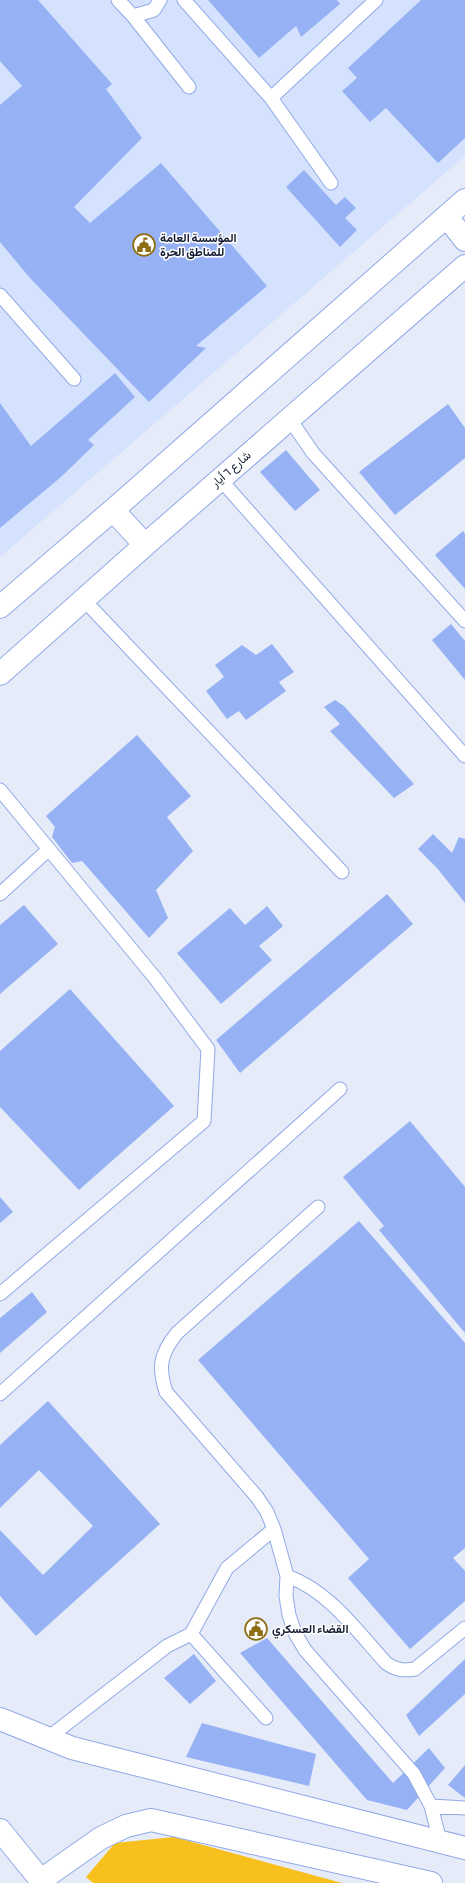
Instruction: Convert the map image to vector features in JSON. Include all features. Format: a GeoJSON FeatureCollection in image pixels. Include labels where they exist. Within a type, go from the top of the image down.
{"type":"FeatureCollection","features":[{"type":"Feature","properties":{"kind":"main road"},"geometry":{"type":"LineString","coordinates":[[0,607],[113,510],[465,200]]}},
{"type":"Feature","properties":{"kind":"main road"},"geometry":{"type":"LineString","coordinates":[[447,217],[465,240]]}},
{"type":"Feature","properties":{"kind":"main road","name":"شارع ٦ أيار"},"geometry":{"type":"LineString","coordinates":[[0,674],[289,418],[465,266]]}},
{"type":"Feature","properties":{"kind":"main road"},"geometry":{"type":"LineString","coordinates":[[113,510],[145,545]]}},
{"type":"Feature","properties":{"kind":"main road"},"geometry":{"type":"LineString","coordinates":[[0,1719],[72,1748],[465,1848]]}},
{"type":"Feature","properties":{"kind":"main road"},"geometry":{"type":"LineString","coordinates":[[0,1830],[42,1882],[101,1838],[126,1826],[151,1820],[431,1883]]}},
{"type":"Feature","properties":{"kind":"lane"},"geometry":{"type":"LineString","coordinates":[[118,0],[133,16],[189,87]]}},
{"type":"Feature","properties":{"kind":"lane"},"geometry":{"type":"LineString","coordinates":[[133,16],[154,10],[160,0]]}},
{"type":"Feature","properties":{"kind":"lane"},"geometry":{"type":"LineString","coordinates":[[184,0],[271,98],[331,183]]}},
{"type":"Feature","properties":{"kind":"lane"},"geometry":{"type":"LineString","coordinates":[[271,98],[376,0]]}},
{"type":"Feature","properties":{"kind":"lane"},"geometry":{"type":"LineString","coordinates":[[0,295],[74,380]]}},
{"type":"Feature","properties":{"kind":"lane"},"geometry":{"type":"LineString","coordinates":[[289,418],[313,452],[465,621]]}},
{"type":"Feature","properties":{"kind":"lane"},"geometry":{"type":"LineString","coordinates":[[220,479],[465,756]]}},
{"type":"Feature","properties":{"kind":"lane"},"geometry":{"type":"LineString","coordinates":[[83,599],[342,872]]}},
{"type":"Feature","properties":{"kind":"lane"},"geometry":{"type":"LineString","coordinates":[[0,790],[154,978],[208,1049],[204,1121],[0,1293]]}},
{"type":"Feature","properties":{"kind":"lane"},"geometry":{"type":"LineString","coordinates":[[0,894],[48,850]]}},
{"type":"Feature","properties":{"kind":"lane"},"geometry":{"type":"LineString","coordinates":[[0,1394],[340,1089]]}},
{"type":"Feature","properties":{"kind":"lane"},"geometry":{"type":"LineString","coordinates":[[318,1207],[177,1333],[167,1346],[161,1361],[161,1376],[166,1392],[258,1497],[267,1512],[274,1529],[287,1576],[286,1596],[289,1615],[295,1633],[305,1650],[414,1774],[431,1806],[440,1841]]}},
{"type":"Feature","properties":{"kind":"lane"},"geometry":{"type":"LineString","coordinates":[[48,1738],[167,1646],[192,1634],[227,1568],[274,1529]]}},
{"type":"Feature","properties":{"kind":"lane"},"geometry":{"type":"LineString","coordinates":[[287,1576],[298,1580],[319,1592],[386,1663],[395,1669],[415,1669],[465,1628]]}},
{"type":"Feature","properties":{"kind":"lane"},"geometry":{"type":"LineString","coordinates":[[192,1634],[266,1718]]}},
{"type":"Feature","properties":{"kind":"lane"},"geometry":{"type":"LineString","coordinates":[[431,1806],[465,1808]]}},
{"type":"Feature","properties":{"kind":"shaded area"},"geometry":{"type":"Polygon","coordinates":[[[0,0],[465,0],[465,156],[0,557],[0,0]]]}},
{"type":"Feature","properties":{"kind":"shaded area"},"geometry":{"type":"Polygon","coordinates":[[[174,1837],[342,1883],[93,1883],[86,1877],[115,1843],[174,1837]]]}},
{"type":"Feature","properties":{"kind":"building"},"geometry":{"type":"Polygon","coordinates":[[[0,0],[38,0],[112,84],[106,89],[142,138],[74,207],[90,223],[161,163],[267,286],[196,346],[206,348],[149,402],[30,278],[0,242],[0,105],[22,86],[0,61],[0,0]]]}},
{"type":"Feature","properties":{"kind":"building"},"geometry":{"type":"Polygon","coordinates":[[[208,0],[337,0],[340,4],[301,37],[296,26],[259,58],[208,0]]]}},
{"type":"Feature","properties":{"kind":"building"},"geometry":{"type":"Polygon","coordinates":[[[421,0],[465,0],[465,138],[438,163],[386,108],[370,122],[342,91],[357,78],[348,68],[421,0]]]}},
{"type":"Feature","properties":{"kind":"building"},"geometry":{"type":"Polygon","coordinates":[[[304,170],[336,205],[345,197],[356,208],[345,218],[357,230],[340,247],[286,187],[304,170]]]}},
{"type":"Feature","properties":{"kind":"building"},"geometry":{"type":"Polygon","coordinates":[[[115,373],[135,397],[88,440],[94,445],[61,477],[0,528],[0,403],[31,446],[115,373]]]}},
{"type":"Feature","properties":{"kind":"building"},"geometry":{"type":"Polygon","coordinates":[[[448,404],[465,428],[465,458],[395,515],[359,472],[448,404]]]}},
{"type":"Feature","properties":{"kind":"building"},"geometry":{"type":"Polygon","coordinates":[[[286,450],[320,490],[295,511],[260,472],[286,450]]]}},
{"type":"Feature","properties":{"kind":"building"},"geometry":{"type":"Polygon","coordinates":[[[463,531],[465,534],[465,589],[435,555],[463,531]]]}},
{"type":"Feature","properties":{"kind":"building"},"geometry":{"type":"Polygon","coordinates":[[[451,624],[465,641],[465,680],[432,640],[451,624]]]}},
{"type":"Feature","properties":{"kind":"building"},"geometry":{"type":"Polygon","coordinates":[[[272,644],[294,672],[279,682],[286,691],[246,720],[239,711],[227,719],[206,691],[224,677],[215,665],[242,645],[256,655],[272,644]]]}},
{"type":"Feature","properties":{"kind":"building"},"geometry":{"type":"Polygon","coordinates":[[[335,700],[344,706],[414,784],[394,798],[330,731],[340,724],[324,707],[335,700]]]}},
{"type":"Feature","properties":{"kind":"building"},"geometry":{"type":"Polygon","coordinates":[[[137,735],[191,796],[167,817],[193,851],[156,890],[168,918],[149,938],[82,861],[72,863],[52,837],[55,827],[46,816],[137,735]]]}},
{"type":"Feature","properties":{"kind":"building"},"geometry":{"type":"Polygon","coordinates":[[[433,834],[452,853],[459,837],[465,839],[465,903],[437,868],[418,849],[433,834]]]}},
{"type":"Feature","properties":{"kind":"building"},"geometry":{"type":"Polygon","coordinates":[[[387,894],[413,924],[240,1073],[216,1040],[387,894]]]}},
{"type":"Feature","properties":{"kind":"building"},"geometry":{"type":"Polygon","coordinates":[[[24,905],[58,944],[0,994],[0,925],[24,905]]]}},
{"type":"Feature","properties":{"kind":"building"},"geometry":{"type":"Polygon","coordinates":[[[267,906],[283,926],[259,946],[272,960],[221,1004],[177,953],[230,908],[245,925],[267,906]]]}},
{"type":"Feature","properties":{"kind":"building"},"geometry":{"type":"Polygon","coordinates":[[[70,989],[174,1106],[79,1190],[0,1107],[0,1051],[70,989]]]}},
{"type":"Feature","properties":{"kind":"building"},"geometry":{"type":"Polygon","coordinates":[[[410,1121],[465,1187],[465,1333],[379,1230],[384,1226],[343,1177],[410,1121]]]}},
{"type":"Feature","properties":{"kind":"building"},"geometry":{"type":"Polygon","coordinates":[[[0,1197],[13,1212],[0,1223],[0,1197]]]}},
{"type":"Feature","properties":{"kind":"building"},"geometry":{"type":"Polygon","coordinates":[[[359,1221],[465,1343],[465,1548],[453,1558],[465,1571],[465,1601],[410,1649],[348,1578],[369,1559],[198,1360],[359,1221]]]}},
{"type":"Feature","properties":{"kind":"building"},"geometry":{"type":"Polygon","coordinates":[[[32,1292],[47,1312],[0,1353],[0,1318],[32,1292]]]}},
{"type":"Feature","properties":{"kind":"building"},"geometry":{"type":"Polygon","coordinates":[[[48,1401],[160,1524],[36,1636],[0,1596],[0,1530],[43,1575],[93,1526],[39,1470],[0,1508],[0,1445],[48,1401]]]}},
{"type":"Feature","properties":{"kind":"building"},"geometry":{"type":"Polygon","coordinates":[[[267,1638],[393,1783],[429,1748],[445,1768],[407,1810],[367,1800],[240,1653],[267,1638]]]}},
{"type":"Feature","properties":{"kind":"building"},"geometry":{"type":"Polygon","coordinates":[[[194,1654],[216,1681],[190,1704],[164,1678],[194,1654]]]}},
{"type":"Feature","properties":{"kind":"building"},"geometry":{"type":"Polygon","coordinates":[[[465,1659],[465,1694],[419,1736],[406,1715],[465,1659]]]}},
{"type":"Feature","properties":{"kind":"building"},"geometry":{"type":"Polygon","coordinates":[[[202,1723],[316,1754],[309,1786],[186,1757],[202,1723]]]}},
{"type":"Feature","properties":{"kind":"building"},"geometry":{"type":"Polygon","coordinates":[[[465,1765],[465,1798],[448,1785],[465,1765]]]}},
{"type":"Feature","properties":{"kind":"place","name":"المؤسسة العامة للمناطق الحرة"},"geometry":{"type":"Point","coordinates":[144,245]}},
{"type":"Feature","properties":{"kind":"place","name":"القضاء العسكري"},"geometry":{"type":"Point","coordinates":[256,1629]}}]}
